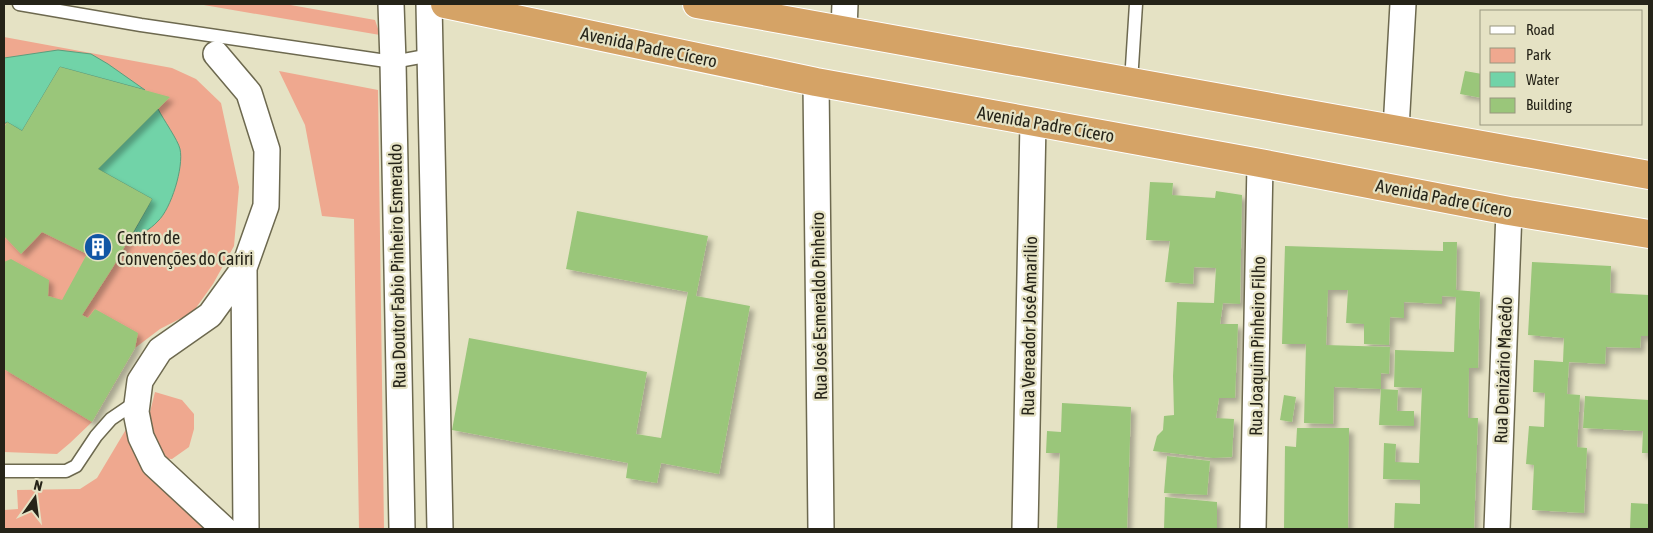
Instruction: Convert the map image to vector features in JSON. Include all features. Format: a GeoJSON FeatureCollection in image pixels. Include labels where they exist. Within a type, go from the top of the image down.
{"type":"FeatureCollection","features":[{"type":"Feature","properties":{"kind":"highway","name":"Avenida Padre Cícero"},"geometry":{"type":"LineString","coordinates":[[445,4],[816,82],[1260,163],[1509,211],[1649,234]]}},
{"type":"Feature","properties":{"kind":"highway"},"geometry":{"type":"LineString","coordinates":[[697,4],[844,17],[1131,82],[1649,175]]}},
{"type":"Feature","properties":{"kind":"street","name":"Rua Doutor Fabio Pinheiro Esmeraldo"},"geometry":{"type":"LineString","coordinates":[[391,4],[402,529]]}},
{"type":"Feature","properties":{"kind":"street"},"geometry":{"type":"LineString","coordinates":[[429,4],[440,529]]}},
{"type":"Feature","properties":{"kind":"street"},"geometry":{"type":"LineString","coordinates":[[1396,129],[1403,4]]}},
{"type":"Feature","properties":{"kind":"street"},"geometry":{"type":"LineString","coordinates":[[216,54],[249,93],[267,150],[266,206],[244,268],[210,315],[160,350],[140,380],[136,412],[141,437],[154,464],[224,529]]}},
{"type":"Feature","properties":{"kind":"street","name":"Rua José Esmeraldo Pinheiro"},"geometry":{"type":"LineString","coordinates":[[816,82],[821,529]]}},
{"type":"Feature","properties":{"kind":"street","name":"Rua Vereador José Amarilio"},"geometry":{"type":"LineString","coordinates":[[1025,529],[1033,122]]}},
{"type":"Feature","properties":{"kind":"street","name":"Rua Joaquim Pinheiro Filho"},"geometry":{"type":"LineString","coordinates":[[1253,529],[1260,163]]}},
{"type":"Feature","properties":{"kind":"street","name":"Rua Denizário Macêdo"},"geometry":{"type":"LineString","coordinates":[[1497,529],[1509,211]]}},
{"type":"Feature","properties":{"kind":"street"},"geometry":{"type":"LineString","coordinates":[[244,268],[246,529]]}},
{"type":"Feature","properties":{"kind":"street"},"geometry":{"type":"LineString","coordinates":[[397,277],[435,275]]}},
{"type":"Feature","properties":{"kind":"lane"},"geometry":{"type":"LineString","coordinates":[[19,4],[141,25],[393,62],[431,55]]}},
{"type":"Feature","properties":{"kind":"lane"},"geometry":{"type":"LineString","coordinates":[[1131,82],[1136,4]]}},
{"type":"Feature","properties":{"kind":"lane"},"geometry":{"type":"LineString","coordinates":[[4,471],[66,471],[76,466],[96,436],[111,420],[137,402]]}},
{"type":"Feature","properties":{"kind":"green space"},"geometry":{"type":"Polygon","coordinates":[[[198,4],[285,4],[375,20],[380,35],[198,4]]]}},
{"type":"Feature","properties":{"kind":"green space"},"geometry":{"type":"Polygon","coordinates":[[[4,37],[172,68],[196,79],[221,103],[239,187],[234,246],[213,284],[193,312],[160,329],[135,348],[92,422],[57,454],[4,452],[4,37]]]}},
{"type":"Feature","properties":{"kind":"green space"},"geometry":{"type":"Polygon","coordinates":[[[279,71],[378,90],[384,529],[359,529],[354,219],[322,216],[305,125],[279,71]]]}},
{"type":"Feature","properties":{"kind":"green space"},"geometry":{"type":"Polygon","coordinates":[[[155,392],[182,400],[194,414],[194,429],[189,447],[172,459],[161,458],[148,420],[155,392]]]}},
{"type":"Feature","properties":{"kind":"green space"},"geometry":{"type":"Polygon","coordinates":[[[128,426],[149,470],[206,529],[4,529],[4,510],[18,509],[17,490],[80,489],[97,478],[128,426]]]}},
{"type":"Feature","properties":{"kind":"water"},"geometry":{"type":"Polygon","coordinates":[[[58,50],[91,54],[145,90],[60,67],[22,131],[7,122],[4,124],[4,58],[58,50]]]}},
{"type":"Feature","properties":{"kind":"water"},"geometry":{"type":"Polygon","coordinates":[[[158,109],[180,149],[181,157],[178,177],[172,198],[163,215],[152,227],[129,240],[152,199],[98,169],[158,109]]]}},
{"type":"Feature","properties":{"kind":"building","name":"Centro de Convenções do Cariri"},"geometry":{"type":"Polygon","coordinates":[[[60,67],[170,97],[98,169],[152,199],[113,267],[82,315],[88,318],[95,309],[138,333],[135,348],[92,422],[4,369],[4,262],[11,259],[49,280],[48,296],[62,300],[87,254],[42,232],[21,254],[4,236],[4,128],[7,122],[22,131],[60,67]]]}},
{"type":"Feature","properties":{"kind":"building"},"geometry":{"type":"Polygon","coordinates":[[[1465,71],[1480,74],[1480,98],[1460,94],[1465,71]]]}},
{"type":"Feature","properties":{"kind":"building"},"geometry":{"type":"Polygon","coordinates":[[[1150,182],[1173,183],[1172,195],[1215,198],[1216,191],[1242,195],[1240,304],[1223,303],[1220,324],[1238,324],[1235,398],[1219,398],[1216,418],[1234,419],[1232,457],[1213,458],[1153,451],[1157,436],[1163,430],[1164,416],[1174,415],[1173,376],[1177,302],[1214,303],[1216,268],[1194,267],[1193,284],[1165,282],[1170,241],[1146,240],[1150,182]]]}},
{"type":"Feature","properties":{"kind":"building"},"geometry":{"type":"Polygon","coordinates":[[[577,211],[708,236],[696,296],[750,306],[719,474],[661,463],[657,483],[626,478],[628,463],[452,430],[469,338],[647,372],[636,434],[661,438],[688,292],[566,269],[577,211]]]}},
{"type":"Feature","properties":{"kind":"building"},"geometry":{"type":"Polygon","coordinates":[[[1443,242],[1457,242],[1456,290],[1480,292],[1478,368],[1469,368],[1468,418],[1478,418],[1474,529],[1394,529],[1395,503],[1420,504],[1420,480],[1383,479],[1384,443],[1396,444],[1395,462],[1419,463],[1422,388],[1394,387],[1395,350],[1454,352],[1456,297],[1442,296],[1442,304],[1404,302],[1404,318],[1390,317],[1389,345],[1364,344],[1364,324],[1346,323],[1348,290],[1328,290],[1326,345],[1390,347],[1389,374],[1381,373],[1381,389],[1334,387],[1333,424],[1304,423],[1306,344],[1282,344],[1285,246],[1443,251],[1443,242]]]}},
{"type":"Feature","properties":{"kind":"building"},"geometry":{"type":"Polygon","coordinates":[[[1532,262],[1611,266],[1610,293],[1649,295],[1649,336],[1641,336],[1640,348],[1606,347],[1605,364],[1569,362],[1567,394],[1580,395],[1577,447],[1587,448],[1584,513],[1532,510],[1534,465],[1526,464],[1529,426],[1544,427],[1545,393],[1533,392],[1534,360],[1563,362],[1564,338],[1528,335],[1532,262]]]}},
{"type":"Feature","properties":{"kind":"building"},"geometry":{"type":"Polygon","coordinates":[[[1381,389],[1398,390],[1397,411],[1414,411],[1414,426],[1379,425],[1381,389]]]}},
{"type":"Feature","properties":{"kind":"building"},"geometry":{"type":"Polygon","coordinates":[[[1284,395],[1296,397],[1292,422],[1280,420],[1284,395]]]}},
{"type":"Feature","properties":{"kind":"building"},"geometry":{"type":"Polygon","coordinates":[[[1585,396],[1649,400],[1649,453],[1642,453],[1643,431],[1583,428],[1585,396]]]}},
{"type":"Feature","properties":{"kind":"building"},"geometry":{"type":"Polygon","coordinates":[[[1062,403],[1131,407],[1127,529],[1057,529],[1060,453],[1046,453],[1047,431],[1061,432],[1062,403]]]}},
{"type":"Feature","properties":{"kind":"building"},"geometry":{"type":"Polygon","coordinates":[[[1297,428],[1349,428],[1348,529],[1284,529],[1285,446],[1296,447],[1297,428]]]}},
{"type":"Feature","properties":{"kind":"building"},"geometry":{"type":"Polygon","coordinates":[[[1167,456],[1210,461],[1207,495],[1164,493],[1167,456]]]}},
{"type":"Feature","properties":{"kind":"building"},"geometry":{"type":"Polygon","coordinates":[[[1165,497],[1217,502],[1217,529],[1164,529],[1165,497]]]}},
{"type":"Feature","properties":{"kind":"building"},"geometry":{"type":"Polygon","coordinates":[[[1631,503],[1649,504],[1649,529],[1630,529],[1631,503]]]}},
{"type":"Feature","properties":{"kind":"place","name":"Centro de Convenções do Cariri"},"geometry":{"type":"Point","coordinates":[98,247]}}]}
